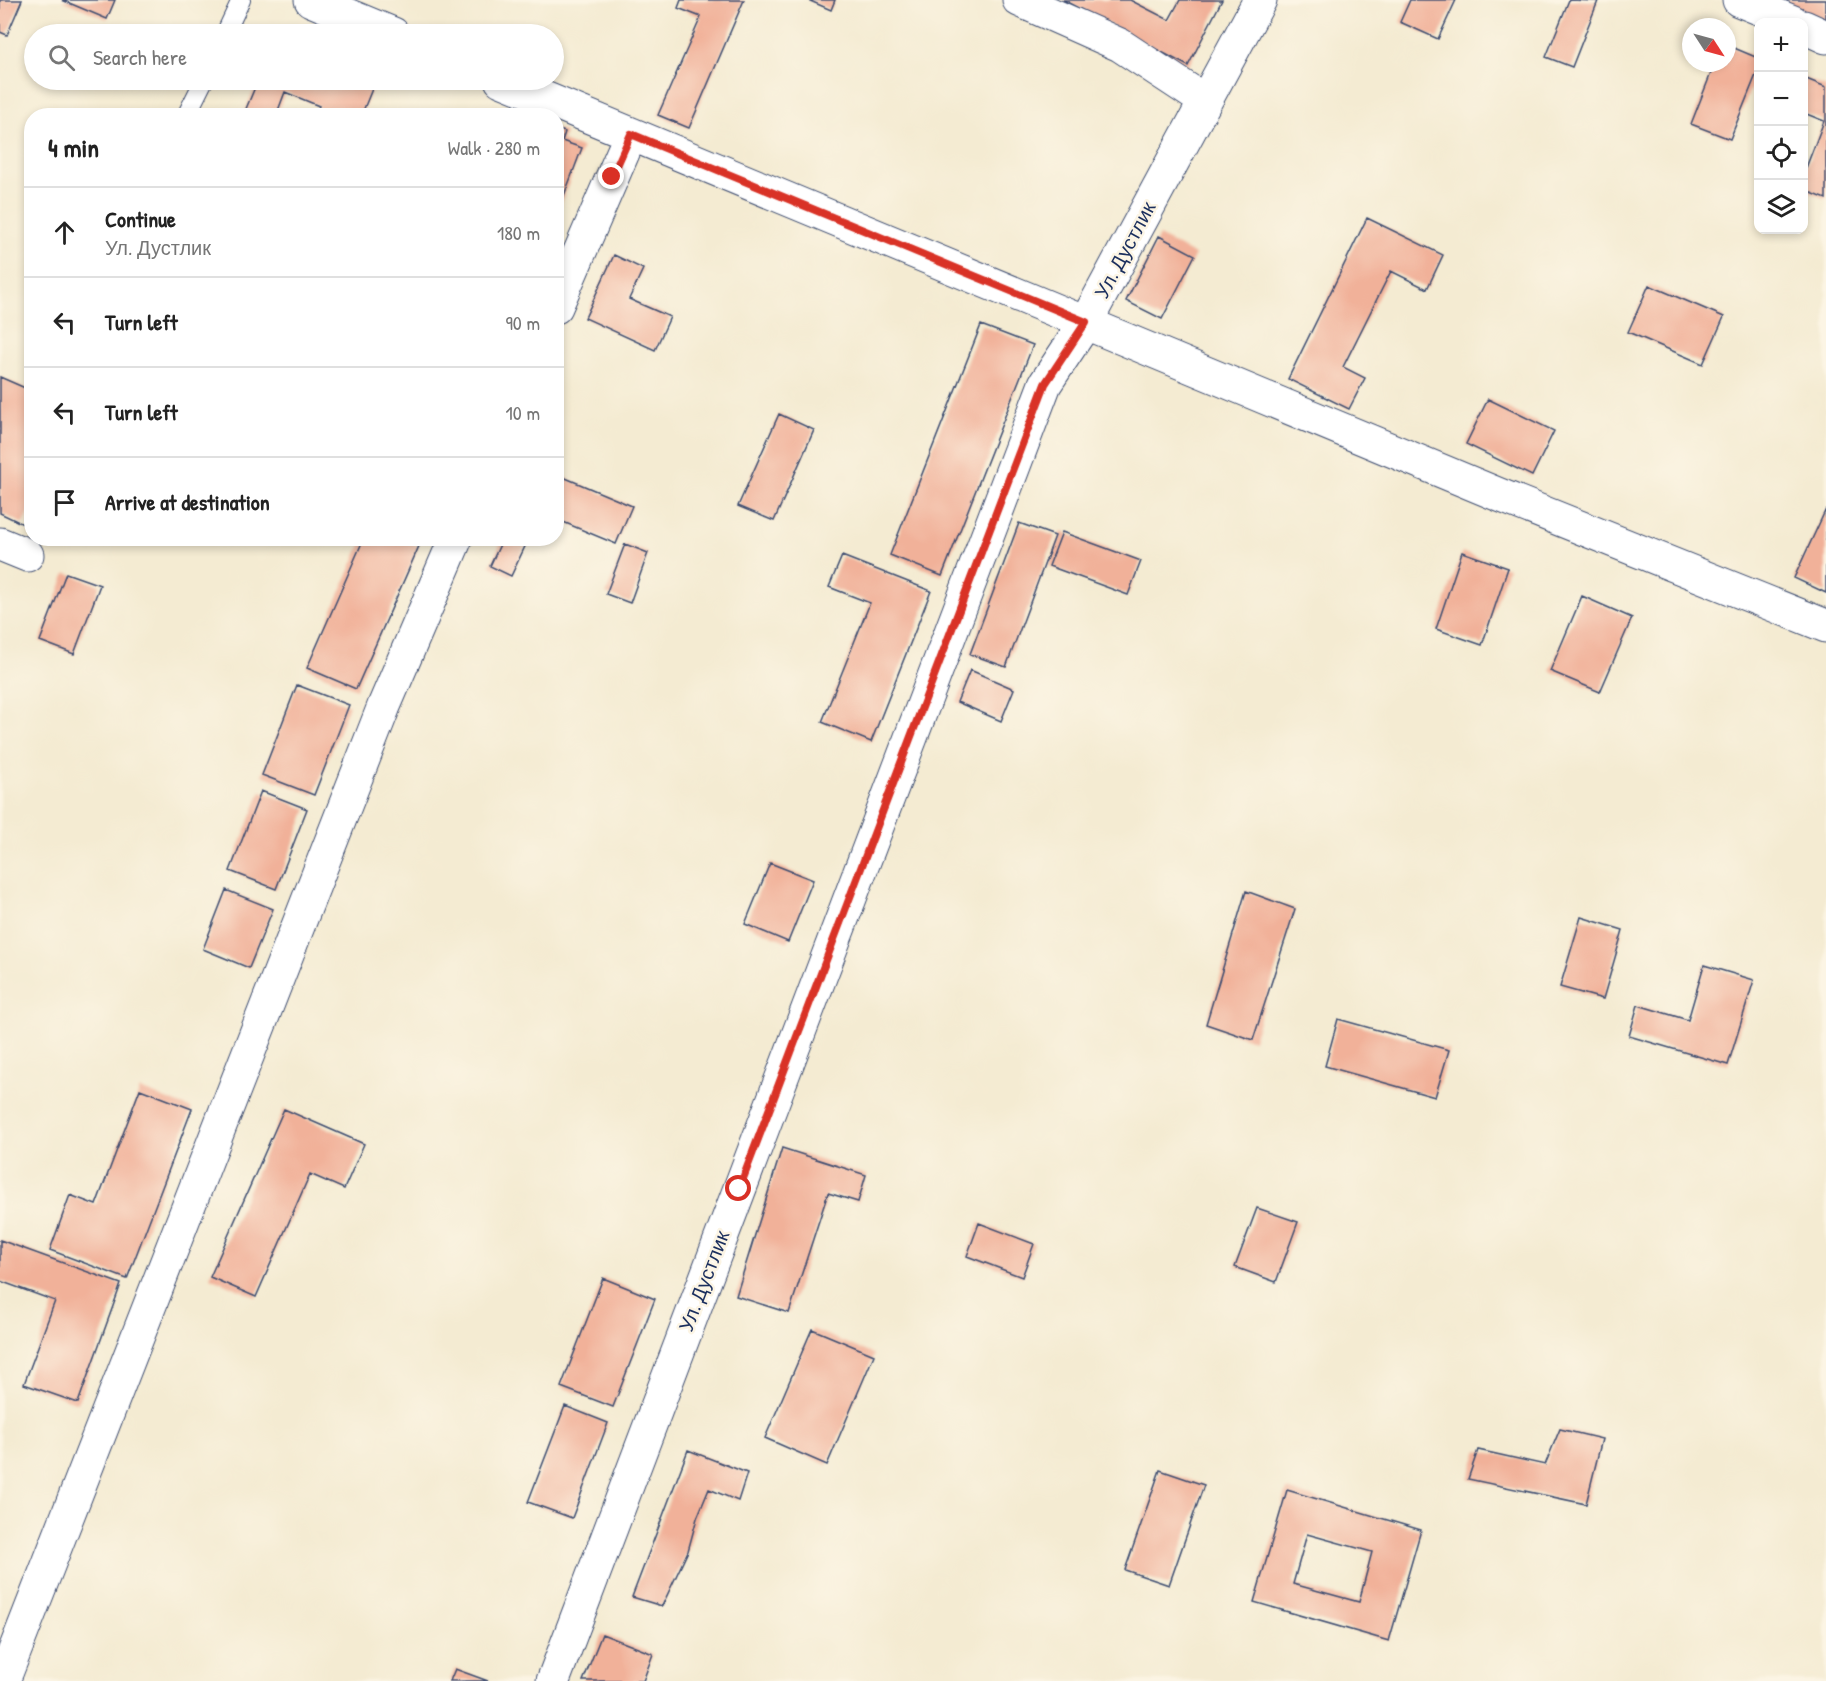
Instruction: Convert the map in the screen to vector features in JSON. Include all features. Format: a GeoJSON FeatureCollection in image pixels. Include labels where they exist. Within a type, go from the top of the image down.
{"type":"FeatureCollection","features":[{"type":"Feature","properties":{"kind":"street"},"geometry":{"type":"LineString","coordinates":[[311,0],[369,24]]}},
{"type":"Feature","properties":{"kind":"street"},"geometry":{"type":"LineString","coordinates":[[1019,0],[1120,45],[1205,101]]}},
{"type":"Feature","properties":{"kind":"street","name":"Ул. Дустлик"},"geometry":{"type":"LineString","coordinates":[[553,1681],[1045,384],[1086,322],[1260,0]]}},
{"type":"Feature","properties":{"kind":"street"},"geometry":{"type":"LineString","coordinates":[[1739,0],[1783,18]]}},
{"type":"Feature","properties":{"kind":"street"},"geometry":{"type":"LineString","coordinates":[[1808,29],[1826,37]]}},
{"type":"Feature","properties":{"kind":"street"},"geometry":{"type":"LineString","coordinates":[[525,90],[1497,494],[1826,626]]}},
{"type":"Feature","properties":{"kind":"street"},"geometry":{"type":"LineString","coordinates":[[564,289],[631,134]]}},
{"type":"Feature","properties":{"kind":"street"},"geometry":{"type":"LineString","coordinates":[[3,1681],[384,706],[453,546]]}},
{"type":"Feature","properties":{"kind":"lane"},"geometry":{"type":"LineString","coordinates":[[230,24],[241,0]]}},
{"type":"Feature","properties":{"kind":"lane"},"geometry":{"type":"LineString","coordinates":[[190,108],[199,90]]}},
{"type":"Feature","properties":{"kind":"building"},"geometry":{"type":"Polygon","coordinates":[[[0,0],[22,0],[7,35],[0,32],[0,0]]]}},
{"type":"Feature","properties":{"kind":"building"},"geometry":{"type":"Polygon","coordinates":[[[62,0],[115,0],[107,19],[62,0]]]}},
{"type":"Feature","properties":{"kind":"building"},"geometry":{"type":"Polygon","coordinates":[[[681,0],[744,0],[689,128],[658,115],[701,17],[678,8],[681,0]]]}},
{"type":"Feature","properties":{"kind":"building"},"geometry":{"type":"Polygon","coordinates":[[[808,0],[835,0],[831,10],[808,0]]]}},
{"type":"Feature","properties":{"kind":"building"},"geometry":{"type":"Polygon","coordinates":[[[1063,0],[1130,0],[1169,20],[1180,0],[1222,0],[1188,66],[1063,0]]]}},
{"type":"Feature","properties":{"kind":"building"},"geometry":{"type":"Polygon","coordinates":[[[1410,0],[1456,0],[1438,39],[1400,22],[1410,0]]]}},
{"type":"Feature","properties":{"kind":"building"},"geometry":{"type":"Polygon","coordinates":[[[1569,0],[1598,1],[1572,67],[1546,57],[1569,0]]]}},
{"type":"Feature","properties":{"kind":"building"},"geometry":{"type":"Polygon","coordinates":[[[1761,0],[1826,0],[1826,27],[1761,0]]]}},
{"type":"Feature","properties":{"kind":"building"},"geometry":{"type":"Polygon","coordinates":[[[1736,49],[1754,56],[1754,80],[1730,139],[1691,124],[1711,72],[1736,72],[1736,49]]]}},
{"type":"Feature","properties":{"kind":"building"},"geometry":{"type":"Polygon","coordinates":[[[1808,80],[1826,87],[1826,199],[1808,192],[1808,163],[1824,121],[1808,115],[1808,80]]]}},
{"type":"Feature","properties":{"kind":"building"},"geometry":{"type":"Polygon","coordinates":[[[254,90],[372,90],[364,108],[318,108],[319,106],[285,92],[279,108],[246,108],[254,90]]]}},
{"type":"Feature","properties":{"kind":"building"},"geometry":{"type":"Polygon","coordinates":[[[564,142],[582,148],[564,196],[564,142]]]}},
{"type":"Feature","properties":{"kind":"building"},"geometry":{"type":"Polygon","coordinates":[[[1367,218],[1443,255],[1427,289],[1391,271],[1343,367],[1365,378],[1349,409],[1288,379],[1367,218]]]}},
{"type":"Feature","properties":{"kind":"building"},"geometry":{"type":"Polygon","coordinates":[[[1159,236],[1195,255],[1162,319],[1126,301],[1159,236]]]}},
{"type":"Feature","properties":{"kind":"building"},"geometry":{"type":"Polygon","coordinates":[[[614,255],[643,269],[629,299],[670,317],[655,350],[585,318],[614,255]]]}},
{"type":"Feature","properties":{"kind":"building"},"geometry":{"type":"Polygon","coordinates":[[[1649,285],[1724,317],[1703,364],[1628,332],[1649,285]]]}},
{"type":"Feature","properties":{"kind":"building"},"geometry":{"type":"Polygon","coordinates":[[[981,325],[1033,345],[942,576],[890,555],[981,325]]]}},
{"type":"Feature","properties":{"kind":"building"},"geometry":{"type":"Polygon","coordinates":[[[0,377],[24,388],[24,522],[23,524],[0,513],[0,377]]]}},
{"type":"Feature","properties":{"kind":"building"},"geometry":{"type":"Polygon","coordinates":[[[1488,399],[1554,431],[1532,476],[1466,444],[1488,399]]]}},
{"type":"Feature","properties":{"kind":"building"},"geometry":{"type":"Polygon","coordinates":[[[779,414],[814,430],[774,521],[738,506],[779,414]]]}},
{"type":"Feature","properties":{"kind":"building"},"geometry":{"type":"Polygon","coordinates":[[[564,477],[632,506],[616,544],[564,522],[564,477]]]}},
{"type":"Feature","properties":{"kind":"building"},"geometry":{"type":"Polygon","coordinates":[[[1826,509],[1826,593],[1794,578],[1826,509]]]}},
{"type":"Feature","properties":{"kind":"building"},"geometry":{"type":"Polygon","coordinates":[[[1019,523],[1055,536],[1006,667],[970,654],[1019,523]]]}},
{"type":"Feature","properties":{"kind":"building"},"geometry":{"type":"Polygon","coordinates":[[[1062,532],[1141,561],[1128,595],[1049,566],[1062,532]]]}},
{"type":"Feature","properties":{"kind":"building"},"geometry":{"type":"Polygon","coordinates":[[[625,544],[648,553],[630,603],[606,594],[625,544]]]}},
{"type":"Feature","properties":{"kind":"building"},"geometry":{"type":"Polygon","coordinates":[[[360,546],[419,546],[356,689],[307,668],[360,546]]]}},
{"type":"Feature","properties":{"kind":"building"},"geometry":{"type":"Polygon","coordinates":[[[499,546],[525,546],[511,576],[490,566],[499,546]]]}},
{"type":"Feature","properties":{"kind":"building"},"geometry":{"type":"Polygon","coordinates":[[[1462,552],[1508,568],[1482,645],[1436,629],[1462,552]]]}},
{"type":"Feature","properties":{"kind":"building"},"geometry":{"type":"Polygon","coordinates":[[[842,556],[931,591],[871,742],[822,722],[870,603],[829,587],[842,556]]]}},
{"type":"Feature","properties":{"kind":"building"},"geometry":{"type":"Polygon","coordinates":[[[66,573],[100,585],[74,654],[40,641],[66,573]]]}},
{"type":"Feature","properties":{"kind":"building"},"geometry":{"type":"Polygon","coordinates":[[[1582,596],[1632,618],[1600,692],[1550,671],[1582,596]]]}},
{"type":"Feature","properties":{"kind":"building"},"geometry":{"type":"Polygon","coordinates":[[[970,670],[1014,689],[1001,721],[957,702],[970,670]]]}},
{"type":"Feature","properties":{"kind":"building"},"geometry":{"type":"Polygon","coordinates":[[[297,685],[349,705],[314,795],[262,775],[297,685]]]}},
{"type":"Feature","properties":{"kind":"building"},"geometry":{"type":"Polygon","coordinates":[[[261,791],[307,809],[276,889],[230,871],[261,791]]]}},
{"type":"Feature","properties":{"kind":"building"},"geometry":{"type":"Polygon","coordinates":[[[770,863],[813,880],[788,942],[745,924],[770,863]]]}},
{"type":"Feature","properties":{"kind":"building"},"geometry":{"type":"Polygon","coordinates":[[[226,890],[273,909],[249,968],[203,949],[226,890]]]}},
{"type":"Feature","properties":{"kind":"building"},"geometry":{"type":"Polygon","coordinates":[[[1246,891],[1295,909],[1253,1040],[1206,1024],[1246,891]]]}},
{"type":"Feature","properties":{"kind":"building"},"geometry":{"type":"Polygon","coordinates":[[[1581,917],[1623,930],[1603,999],[1560,987],[1581,917]]]}},
{"type":"Feature","properties":{"kind":"building"},"geometry":{"type":"Polygon","coordinates":[[[1704,965],[1754,980],[1728,1065],[1629,1036],[1638,1005],[1688,1020],[1704,965]]]}},
{"type":"Feature","properties":{"kind":"building"},"geometry":{"type":"Polygon","coordinates":[[[1338,1019],[1449,1050],[1435,1097],[1325,1066],[1338,1019]]]}},
{"type":"Feature","properties":{"kind":"building"},"geometry":{"type":"Polygon","coordinates":[[[140,1089],[192,1109],[127,1279],[50,1250],[70,1195],[96,1205],[140,1089]]]}},
{"type":"Feature","properties":{"kind":"building"},"geometry":{"type":"Polygon","coordinates":[[[284,1109],[364,1144],[344,1189],[310,1174],[256,1297],[210,1277],[284,1109]]]}},
{"type":"Feature","properties":{"kind":"building"},"geometry":{"type":"Polygon","coordinates":[[[782,1148],[866,1175],[858,1202],[828,1193],[789,1313],[736,1296],[782,1148]]]}},
{"type":"Feature","properties":{"kind":"building"},"geometry":{"type":"Polygon","coordinates":[[[1257,1208],[1298,1222],[1276,1282],[1235,1267],[1257,1208]]]}},
{"type":"Feature","properties":{"kind":"building"},"geometry":{"type":"Polygon","coordinates":[[[979,1223],[1034,1244],[1022,1277],[967,1256],[979,1223]]]}},
{"type":"Feature","properties":{"kind":"building"},"geometry":{"type":"Polygon","coordinates":[[[0,1240],[121,1284],[78,1403],[24,1384],[55,1301],[0,1281],[0,1240]]]}},
{"type":"Feature","properties":{"kind":"building"},"geometry":{"type":"Polygon","coordinates":[[[603,1278],[655,1299],[613,1407],[561,1387],[603,1278]]]}},
{"type":"Feature","properties":{"kind":"building"},"geometry":{"type":"Polygon","coordinates":[[[812,1329],[874,1355],[827,1465],[765,1438],[812,1329]]]}},
{"type":"Feature","properties":{"kind":"building"},"geometry":{"type":"Polygon","coordinates":[[[565,1406],[608,1423],[572,1518],[528,1502],[565,1406]]]}},
{"type":"Feature","properties":{"kind":"building"},"geometry":{"type":"Polygon","coordinates":[[[1560,1429],[1602,1439],[1586,1504],[1468,1479],[1478,1450],[1545,1465],[1560,1429]]]}},
{"type":"Feature","properties":{"kind":"building"},"geometry":{"type":"Polygon","coordinates":[[[688,1450],[747,1473],[738,1501],[709,1489],[697,1518],[688,1551],[662,1606],[632,1597],[688,1450]]]}},
{"type":"Feature","properties":{"kind":"building"},"geometry":{"type":"Polygon","coordinates":[[[1160,1470],[1204,1485],[1169,1585],[1125,1570],[1160,1470]]]}},
{"type":"Feature","properties":{"kind":"building"},"geometry":{"type":"Polygon","coordinates":[[[1287,1490],[1421,1530],[1389,1641],[1254,1602],[1287,1490]],[[1307,1534],[1293,1584],[1359,1602],[1372,1552],[1307,1534]]]}},
{"type":"Feature","properties":{"kind":"building"},"geometry":{"type":"Polygon","coordinates":[[[602,1634],[653,1654],[643,1681],[583,1681],[602,1634]]]}},
{"type":"Feature","properties":{"kind":"building"},"geometry":{"type":"Polygon","coordinates":[[[455,1669],[488,1681],[450,1681],[455,1669]]]}},
{"type":"Feature","properties":{"kind":"route"},"geometry":{"type":"LineString","coordinates":[[612,177],[631,134],[1086,322],[1045,384],[739,1189]]}}]}
